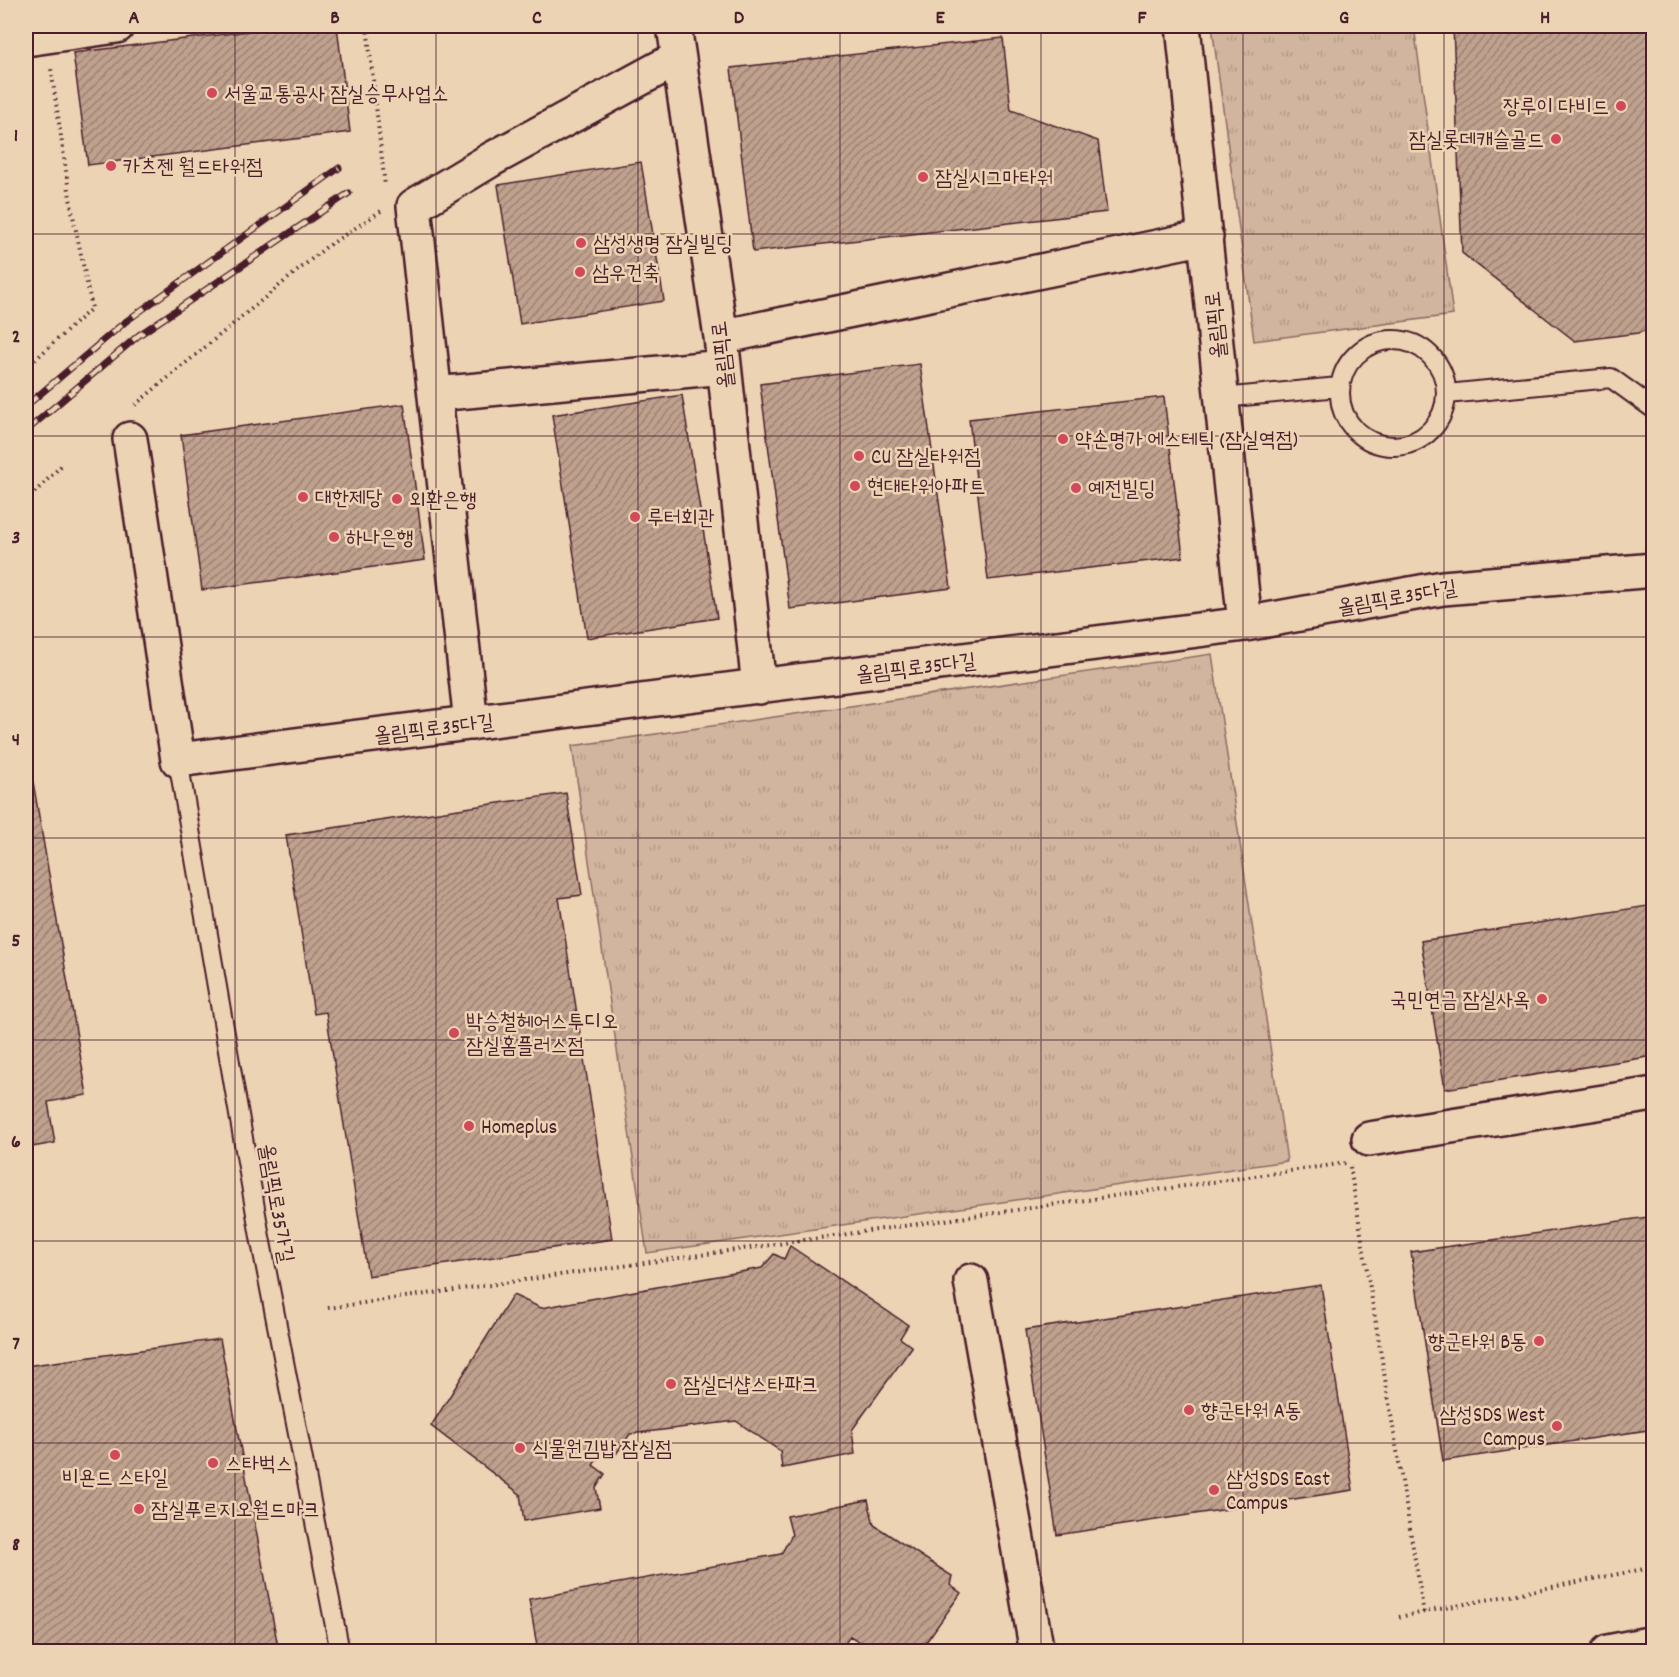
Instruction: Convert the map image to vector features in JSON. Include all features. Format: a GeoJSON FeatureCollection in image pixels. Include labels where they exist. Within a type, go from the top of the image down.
{"type":"FeatureCollection","features":[{"type":"Feature","properties":{"kind":"street"},"geometry":{"type":"LineString","coordinates":[[37,49],[117,26]]}},
{"type":"Feature","properties":{"kind":"street","name":"올림픽로"},"geometry":{"type":"LineString","coordinates":[[674,26],[722,352],[759,687]]}},
{"type":"Feature","properties":{"kind":"street","name":"올림픽로"},"geometry":{"type":"LineString","coordinates":[[1183,26],[1245,624]]}},
{"type":"Feature","properties":{"kind":"street"},"geometry":{"type":"LineString","coordinates":[[471,723],[414,206],[492,159],[678,58]]}},
{"type":"Feature","properties":{"kind":"street"},"geometry":{"type":"LineString","coordinates":[[435,394],[722,352],[1206,237]]}},
{"type":"Feature","properties":{"kind":"street"},"geometry":{"type":"LineString","coordinates":[[131,423],[178,760]]}},
{"type":"Feature","properties":{"kind":"street","name":"올림픽로35다길"},"geometry":{"type":"LineString","coordinates":[[178,760],[1245,624],[1443,588],[1653,570]]}},
{"type":"Feature","properties":{"kind":"street"},"geometry":{"type":"LineString","coordinates":[[1369,1138],[1653,1094]]}},
{"type":"Feature","properties":{"kind":"street"},"geometry":{"type":"LineString","coordinates":[[971,1281],[1037,1652]]}},
{"type":"Feature","properties":{"kind":"street"},"geometry":{"type":"LineString","coordinates":[[1608,1652],[1653,1643]]}},
{"type":"Feature","properties":{"kind":"lane"},"geometry":{"type":"LineString","coordinates":[[1386,339],[1413,344],[1436,360],[1444,376],[1447,394],[1443,411],[1429,432],[1407,445],[1390,446],[1373,442],[1352,427],[1340,405],[1339,387],[1344,371],[1354,356],[1369,345],[1386,339]]}},
{"type":"Feature","properties":{"kind":"lane"},"geometry":{"type":"LineString","coordinates":[[1447,394],[1611,378],[1653,409]]}},
{"type":"Feature","properties":{"kind":"lane"},"geometry":{"type":"LineString","coordinates":[[1222,399],[1339,387]]}},
{"type":"Feature","properties":{"kind":"lane","name":"올림픽로35가길"},"geometry":{"type":"LineString","coordinates":[[178,760],[260,1237],[340,1652]]}},
{"type":"Feature","properties":{"kind":"path"},"geometry":{"type":"LineString","coordinates":[[367,26],[386,195]]}},
{"type":"Feature","properties":{"kind":"path"},"geometry":{"type":"LineString","coordinates":[[26,368],[92,308],[37,49]]}},
{"type":"Feature","properties":{"kind":"path"},"geometry":{"type":"LineString","coordinates":[[131,423],[325,248],[388,207]]}},
{"type":"Feature","properties":{"kind":"path"},"geometry":{"type":"LineString","coordinates":[[26,501],[64,463]]}},
{"type":"Feature","properties":{"kind":"path"},"geometry":{"type":"LineString","coordinates":[[328,1308],[1349,1162],[1424,1614]]}},
{"type":"Feature","properties":{"kind":"path"},"geometry":{"type":"LineString","coordinates":[[1400,1617],[1653,1567]]}},
{"type":"Feature","properties":{"kind":"green space"},"geometry":{"type":"Polygon","coordinates":[[[1212,26],[1414,26],[1453,315],[1254,341],[1212,26]]]}},
{"type":"Feature","properties":{"kind":"green space"},"geometry":{"type":"Polygon","coordinates":[[[1212,654],[1287,1161],[647,1253],[572,746],[1212,654]]]}},
{"type":"Feature","properties":{"kind":"building","name":"서울교통공사 잠실승무사업소"},"geometry":{"type":"Polygon","coordinates":[[[290,26],[337,26],[350,132],[88,165],[73,53],[290,26]]]}},
{"type":"Feature","properties":{"kind":"building","name":"잠실롯데캐슬골드"},"geometry":{"type":"Polygon","coordinates":[[[1453,26],[1654,26],[1654,328],[1638,333],[1575,341],[1462,253],[1453,26]]]}},
{"type":"Feature","properties":{"kind":"building","name":"잠실시그마타워"},"geometry":{"type":"Polygon","coordinates":[[[1003,38],[1011,110],[1098,141],[1107,212],[753,252],[731,68],[1003,38]]]}},
{"type":"Feature","properties":{"kind":"building","name":"삼성생명 잠실빌딩"},"geometry":{"type":"Polygon","coordinates":[[[641,162],[664,301],[520,324],[498,185],[641,162]]]}},
{"type":"Feature","properties":{"kind":"building","name":"현대타워아파트"},"geometry":{"type":"Polygon","coordinates":[[[920,364],[951,588],[790,609],[760,384],[920,364]]]}},
{"type":"Feature","properties":{"kind":"building","name":"루터회관"},"geometry":{"type":"Polygon","coordinates":[[[682,395],[717,618],[587,638],[552,415],[682,395]]]}},
{"type":"Feature","properties":{"kind":"building","name":"예전빌딩"},"geometry":{"type":"Polygon","coordinates":[[[1164,397],[1183,557],[988,580],[969,419],[1164,397]]]}},
{"type":"Feature","properties":{"kind":"building","name":"대한제당"},"geometry":{"type":"Polygon","coordinates":[[[404,404],[425,560],[202,590],[181,435],[404,404]]]}},
{"type":"Feature","properties":{"kind":"building"},"geometry":{"type":"Polygon","coordinates":[[[26,741],[87,1095],[48,1102],[55,1143],[26,1148],[26,741]]]}},
{"type":"Feature","properties":{"kind":"building","name":"Homeplus"},"geometry":{"type":"Polygon","coordinates":[[[566,793],[582,895],[559,898],[612,1239],[368,1276],[326,1012],[314,1014],[286,835],[566,793]]]}},
{"type":"Feature","properties":{"kind":"building","name":"국민연금 잠실사옥"},"geometry":{"type":"Polygon","coordinates":[[[1654,905],[1654,1056],[1445,1089],[1421,941],[1654,905]]]}},
{"type":"Feature","properties":{"kind":"building","name":"향군타워 B동"},"geometry":{"type":"Polygon","coordinates":[[[1654,1216],[1654,1429],[1443,1461],[1411,1252],[1654,1216]]]}},
{"type":"Feature","properties":{"kind":"building","name":"잠실더샵스타파크"},"geometry":{"type":"Polygon","coordinates":[[[790,1246],[908,1325],[900,1338],[912,1347],[852,1430],[855,1454],[782,1468],[780,1451],[736,1421],[630,1434],[616,1454],[605,1448],[593,1465],[605,1474],[596,1488],[600,1508],[524,1521],[520,1494],[431,1426],[513,1295],[541,1308],[762,1268],[774,1254],[784,1259],[790,1246]]]}},
{"type":"Feature","properties":{"kind":"building","name":"향군타워 A동"},"geometry":{"type":"Polygon","coordinates":[[[1321,1285],[1353,1490],[1057,1535],[1025,1330],[1321,1285]]]}},
{"type":"Feature","properties":{"kind":"building","name":"잠실푸르지오월드마크"},"geometry":{"type":"Polygon","coordinates":[[[220,1339],[279,1652],[26,1652],[26,1366],[220,1339]]]}},
{"type":"Feature","properties":{"kind":"building"},"geometry":{"type":"Polygon","coordinates":[[[868,1500],[874,1525],[952,1576],[950,1585],[961,1593],[919,1652],[877,1652],[850,1636],[839,1652],[538,1652],[529,1599],[781,1554],[792,1535],[787,1516],[868,1500]]]}},
{"type":"Feature","properties":{"kind":"railway"},"geometry":{"type":"LineString","coordinates":[[26,406],[125,322],[339,168]]}},
{"type":"Feature","properties":{"kind":"railway"},"geometry":{"type":"LineString","coordinates":[[26,431],[139,335],[349,193]]}},
{"type":"Feature","properties":{"kind":"place","name":"서울교통공사 잠실승무사업소"},"geometry":{"type":"Point","coordinates":[212,93]}},
{"type":"Feature","properties":{"kind":"place","name":"장루이 다비드"},"geometry":{"type":"Point","coordinates":[1621,106]}},
{"type":"Feature","properties":{"kind":"place","name":"잠실롯데캐슬골드"},"geometry":{"type":"Point","coordinates":[1556,139]}},
{"type":"Feature","properties":{"kind":"place","name":"카츠젠 월드타워점"},"geometry":{"type":"Point","coordinates":[111,166]}},
{"type":"Feature","properties":{"kind":"place","name":"잠실시그마타워"},"geometry":{"type":"Point","coordinates":[923,177]}},
{"type":"Feature","properties":{"kind":"place","name":"삼성생명 잠실빌딩"},"geometry":{"type":"Point","coordinates":[581,243]}},
{"type":"Feature","properties":{"kind":"place","name":"삼우건축"},"geometry":{"type":"Point","coordinates":[580,272]}},
{"type":"Feature","properties":{"kind":"place","name":"약손명가 에스테틱 (잠실역점)"},"geometry":{"type":"Point","coordinates":[1063,439]}},
{"type":"Feature","properties":{"kind":"place","name":"CU 잠실타워점"},"geometry":{"type":"Point","coordinates":[859,456]}},
{"type":"Feature","properties":{"kind":"place","name":"현대타워아파트"},"geometry":{"type":"Point","coordinates":[855,486]}},
{"type":"Feature","properties":{"kind":"place","name":"예전빌딩"},"geometry":{"type":"Point","coordinates":[1076,488]}},
{"type":"Feature","properties":{"kind":"place","name":"대한제당"},"geometry":{"type":"Point","coordinates":[303,497]}},
{"type":"Feature","properties":{"kind":"place","name":"외환은행"},"geometry":{"type":"Point","coordinates":[397,499]}},
{"type":"Feature","properties":{"kind":"place","name":"루터회관"},"geometry":{"type":"Point","coordinates":[635,517]}},
{"type":"Feature","properties":{"kind":"place","name":"하나은행"},"geometry":{"type":"Point","coordinates":[334,537]}},
{"type":"Feature","properties":{"kind":"place","name":"국민연금 잠실사옥"},"geometry":{"type":"Point","coordinates":[1542,999]}},
{"type":"Feature","properties":{"kind":"place","name":"박승철헤어스투디오 잠실홈플러스점"},"geometry":{"type":"Point","coordinates":[454,1033]}},
{"type":"Feature","properties":{"kind":"place","name":"Homeplus"},"geometry":{"type":"Point","coordinates":[469,1126]}},
{"type":"Feature","properties":{"kind":"place","name":"향군타워 B동"},"geometry":{"type":"Point","coordinates":[1539,1341]}},
{"type":"Feature","properties":{"kind":"place","name":"잠실더샵스타파크"},"geometry":{"type":"Point","coordinates":[671,1384]}},
{"type":"Feature","properties":{"kind":"place","name":"향군타워 A동"},"geometry":{"type":"Point","coordinates":[1189,1410]}},
{"type":"Feature","properties":{"kind":"place","name":"삼성SDS West Campus"},"geometry":{"type":"Point","coordinates":[1557,1426]}},
{"type":"Feature","properties":{"kind":"place","name":"식물원김밥 잠실점"},"geometry":{"type":"Point","coordinates":[520,1448]}},
{"type":"Feature","properties":{"kind":"place","name":"비욘드 스타일"},"geometry":{"type":"Point","coordinates":[115,1455]}},
{"type":"Feature","properties":{"kind":"place","name":"스타벅스"},"geometry":{"type":"Point","coordinates":[213,1463]}},
{"type":"Feature","properties":{"kind":"place","name":"삼성SDS East Campus"},"geometry":{"type":"Point","coordinates":[1214,1490]}},
{"type":"Feature","properties":{"kind":"place","name":"잠실푸르지오월드마크"},"geometry":{"type":"Point","coordinates":[139,1509]}}]}
